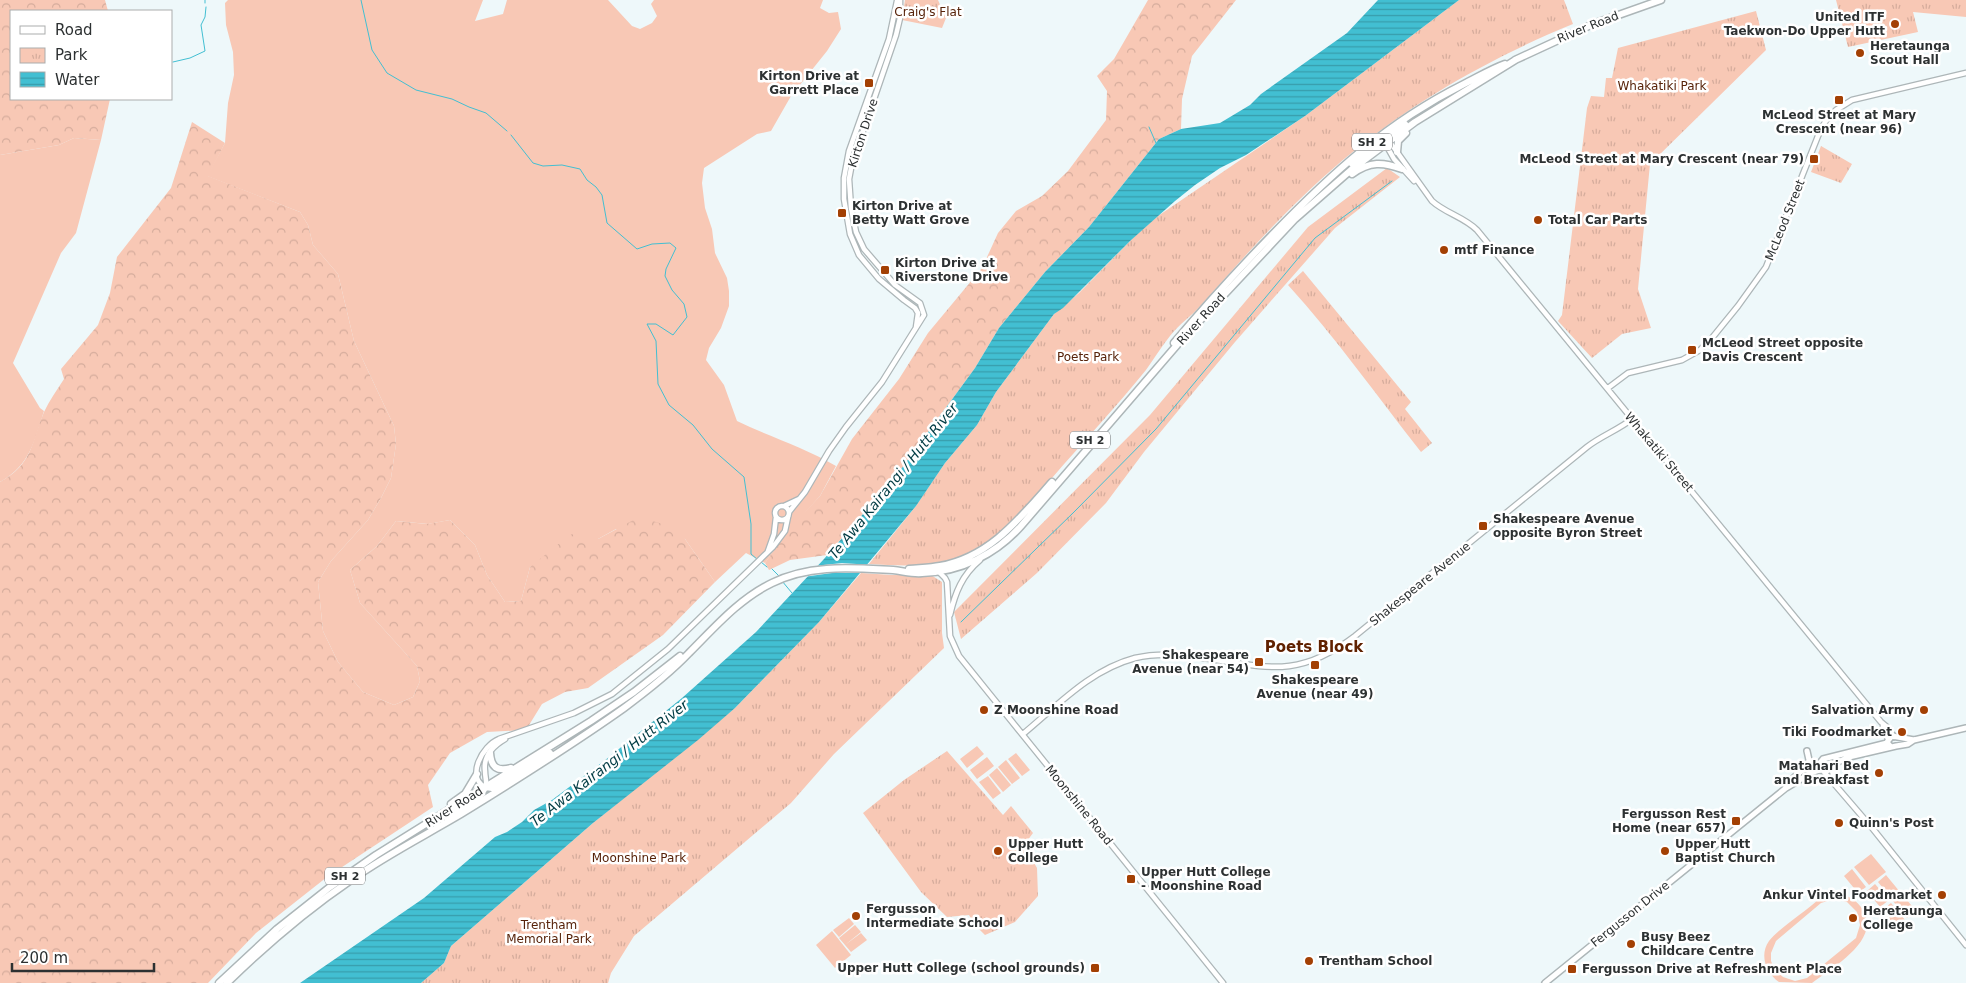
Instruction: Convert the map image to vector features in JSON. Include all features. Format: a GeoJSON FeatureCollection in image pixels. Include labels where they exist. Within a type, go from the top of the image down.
{"type":"FeatureCollection","features":[{"type":"Feature","properties":{"kind":"highway","name":"River Road"},"geometry":{"type":"LineString","coordinates":[[227,983],[273,941],[325,898],[400,848],[510,784],[639,696],[674,667],[741,602],[768,585],[793,575],[818,569],[896,570],[940,566],[956,562],[981,551],[1006,533],[1076,456],[1192,321],[1291,215],[1330,177],[1381,136],[1447,92],[1492,69],[1593,24],[1661,0]]}},
{"type":"Feature","properties":{"kind":"highway","name":"River Road"},"geometry":{"type":"LineString","coordinates":[[896,570],[912,573],[939,572],[963,565],[985,556],[1013,535],[1184,338],[1256,260],[1334,184],[1415,122],[1517,59]]}},
{"type":"Feature","properties":{"kind":"highway"},"geometry":{"type":"LineString","coordinates":[[1291,215],[1375,146],[1385,144],[1390,134],[1464,84]]}},
{"type":"Feature","properties":{"kind":"highway"},"geometry":{"type":"LineString","coordinates":[[1397,152],[1398,141],[1401,137],[1449,101]]}},
{"type":"Feature","properties":{"kind":"highway"},"geometry":{"type":"LineString","coordinates":[[1292,224],[1364,166],[1381,163],[1402,169]]}},
{"type":"Feature","properties":{"kind":"highway","name":"River Road"},"geometry":{"type":"LineString","coordinates":[[220,983],[250,953],[330,887],[376,855],[622,701],[698,643]]}},
{"type":"Feature","properties":{"kind":"highway"},"geometry":{"type":"LineString","coordinates":[[400,848],[480,796],[486,787],[492,788],[496,786],[562,745],[586,733]]}},
{"type":"Feature","properties":{"kind":"highway"},"geometry":{"type":"LineString","coordinates":[[490,752],[491,764],[494,768],[501,770],[517,767]]}},
{"type":"Feature","properties":{"kind":"highway"},"geometry":{"type":"LineString","coordinates":[[376,855],[395,840],[465,794],[477,774]]}},
{"type":"Feature","properties":{"kind":"main road"},"geometry":{"type":"LineString","coordinates":[[1895,738],[1914,740],[1966,728]]}},
{"type":"Feature","properties":{"kind":"main road"},"geometry":{"type":"LineString","coordinates":[[1895,738],[1898,741],[1890,744],[1848,757],[1831,766],[1827,772],[1822,771],[1819,764],[1821,760],[1827,760],[1843,754],[1890,744],[1908,744],[1914,740]]}},
{"type":"Feature","properties":{"kind":"main road"},"geometry":{"type":"LineString","coordinates":[[1890,744],[1895,738]]}},
{"type":"Feature","properties":{"kind":"main road"},"geometry":{"type":"LineString","coordinates":[[1807,752],[1808,767]]}},
{"type":"Feature","properties":{"kind":"main road"},"geometry":{"type":"LineString","coordinates":[[1827,760],[1831,766]]}},
{"type":"Feature","properties":{"kind":"main road","name":"Fergusson Drive"},"geometry":{"type":"LineString","coordinates":[[1786,788],[1790,782],[1808,767],[1819,764]]}},
{"type":"Feature","properties":{"kind":"main road","name":"Fergusson Drive"},"geometry":{"type":"LineString","coordinates":[[1545,983],[1786,788],[1812,772],[1822,771]]}},
{"type":"Feature","properties":{"kind":"street","name":"Kirton Drive"},"geometry":{"type":"LineString","coordinates":[[477,774],[484,748],[493,741],[574,714],[612,694],[668,650],[755,566],[783,536],[789,515],[829,451],[882,382],[924,315],[923,306],[894,285],[864,248],[856,232],[849,194],[852,163],[896,35],[900,18],[899,0]]}},
{"type":"Feature","properties":{"kind":"street","name":"McLeod Street"},"geometry":{"type":"LineString","coordinates":[[1608,388],[1628,373],[1682,360],[1700,350],[1712,338],[1749,292],[1766,267],[1818,136],[1825,122],[1836,110],[1847,102],[1864,96],[1966,73]]}},
{"type":"Feature","properties":{"kind":"street","name":"Whakatiki Street"},"geometry":{"type":"LineString","coordinates":[[1385,144],[1392,145],[1424,191]]}},
{"type":"Feature","properties":{"kind":"street","name":"Whakatiki Street"},"geometry":{"type":"LineString","coordinates":[[1385,144],[1402,169],[1440,208],[1469,222],[1477,230],[1895,738]]}},
{"type":"Feature","properties":{"kind":"street","name":"Shakespeare Avenue"},"geometry":{"type":"LineString","coordinates":[[1023,734],[1089,679],[1114,665],[1136,658],[1174,654],[1274,667],[1294,666],[1323,657],[1355,636],[1587,447],[1600,437],[1623,426],[1632,419]]}},
{"type":"Feature","properties":{"kind":"street"},"geometry":{"type":"LineString","coordinates":[[766,554],[774,534],[777,508],[800,498]]}},
{"type":"Feature","properties":{"kind":"street"},"geometry":{"type":"LineString","coordinates":[[776,517],[782,520],[789,515],[784,506]]}},
{"type":"Feature","properties":{"kind":"street","name":"Moonshine Road"},"geometry":{"type":"LineString","coordinates":[[948,621],[954,597],[961,581],[973,566],[985,556]]}},
{"type":"Feature","properties":{"kind":"street","name":"Moonshine Road"},"geometry":{"type":"LineString","coordinates":[[939,572],[947,582],[948,621],[952,642],[959,656],[1223,983]]}},
{"type":"Feature","properties":{"kind":"street","name":"Whakatiki Street"},"geometry":{"type":"LineString","coordinates":[[1883,725],[1890,744]]}},
{"type":"Feature","properties":{"kind":"street"},"geometry":{"type":"LineString","coordinates":[[486,787],[485,764],[490,752],[497,744],[508,737]]}},
{"type":"Feature","properties":{"kind":"street"},"geometry":{"type":"LineString","coordinates":[[1831,766],[1834,782]]}},
{"type":"Feature","properties":{"kind":"street"},"geometry":{"type":"LineString","coordinates":[[1822,771],[1828,779],[1834,782],[1966,945]]}},
{"type":"Feature","properties":{"kind":"street"},"geometry":{"type":"LineString","coordinates":[[477,774],[480,783],[486,787]]}},
{"type":"Feature","properties":{"kind":"green space"},"geometry":{"type":"Polygon","coordinates":[[[0,0],[105,0],[108,10],[10,10],[10,100],[110,100],[101,140],[74,138],[59,145],[0,155],[0,0]]]}},
{"type":"Feature","properties":{"kind":"green space"},"geometry":{"type":"Polygon","coordinates":[[[228,0],[483,0],[475,21],[503,14],[507,0],[608,0],[632,26],[640,29],[652,23],[657,16],[651,4],[654,0],[823,0],[820,8],[829,13],[838,12],[841,29],[827,51],[791,96],[771,131],[757,134],[704,168],[702,183],[705,208],[712,229],[715,253],[727,278],[729,291],[729,306],[721,328],[709,348],[706,360],[724,385],[737,421],[812,453],[836,466],[820,496],[785,535],[765,563],[746,553],[715,582],[685,539],[616,529],[598,539],[530,567],[521,601],[505,602],[487,575],[475,545],[450,520],[428,524],[396,521],[377,546],[350,570],[360,603],[417,666],[420,681],[413,697],[394,705],[363,692],[338,662],[323,631],[318,582],[331,561],[368,520],[391,478],[396,444],[394,426],[354,341],[338,274],[313,245],[308,225],[300,212],[207,176],[225,143],[228,103],[234,75],[233,52],[226,25],[225,3],[228,0]]]}},
{"type":"Feature","properties":{"kind":"green space","name":"Craig's Flat"},"geometry":{"type":"Polygon","coordinates":[[[905,0],[938,0],[946,18],[942,28],[902,20],[905,0]]]}},
{"type":"Feature","properties":{"kind":"green space"},"geometry":{"type":"Polygon","coordinates":[[[1148,0],[1236,0],[1192,56],[1182,99],[1181,129],[1159,139],[1089,227],[1045,272],[999,328],[975,368],[896,476],[827,555],[790,560],[769,570],[765,563],[789,529],[820,496],[852,439],[899,379],[928,333],[982,268],[998,233],[1016,211],[1042,196],[1068,171],[1106,120],[1107,91],[1097,76],[1114,59],[1148,0]]]}},
{"type":"Feature","properties":{"kind":"green space","name":"Poets Park"},"geometry":{"type":"Polygon","coordinates":[[[1459,0],[1564,0],[1573,24],[1487,64],[1431,96],[1378,132],[1333,168],[1275,224],[1174,332],[1146,370],[1019,516],[990,541],[967,555],[940,563],[926,565],[869,564],[916,506],[945,463],[977,425],[996,392],[1054,314],[1079,293],[1135,236],[1158,216],[1305,116],[1459,0]]]}},
{"type":"Feature","properties":{"kind":"green space"},"geometry":{"type":"Polygon","coordinates":[[[1836,0],[1966,0],[1966,17],[1913,12],[1918,32],[1848,47],[1836,0]]]}},
{"type":"Feature","properties":{"kind":"green space","name":"Whakatiki Park"},"geometry":{"type":"Polygon","coordinates":[[[1756,11],[1766,50],[1650,164],[1638,289],[1651,328],[1622,334],[1592,358],[1558,321],[1562,315],[1587,108],[1591,96],[1604,97],[1606,78],[1612,78],[1618,48],[1756,11]]]}},
{"type":"Feature","properties":{"kind":"green space"},"geometry":{"type":"Polygon","coordinates":[[[192,122],[225,143],[208,176],[300,212],[308,225],[313,245],[338,274],[354,341],[394,426],[396,444],[391,478],[368,520],[331,561],[318,582],[323,631],[338,662],[363,692],[394,705],[413,697],[420,681],[417,666],[360,603],[350,570],[377,546],[396,521],[427,524],[450,520],[475,545],[487,575],[505,602],[521,601],[530,567],[571,534],[598,539],[639,517],[673,527],[685,539],[715,582],[663,635],[588,688],[565,692],[542,704],[526,730],[487,732],[450,753],[428,785],[433,807],[327,877],[256,933],[208,983],[0,983],[0,482],[19,468],[30,452],[44,412],[64,379],[61,369],[98,325],[110,293],[117,257],[171,188],[192,122]]]}},
{"type":"Feature","properties":{"kind":"green space"},"geometry":{"type":"Polygon","coordinates":[[[74,138],[101,140],[76,233],[61,253],[13,363],[40,408],[44,411],[30,452],[18,468],[0,482],[0,155],[59,145],[74,138]]]}},
{"type":"Feature","properties":{"kind":"green space"},"geometry":{"type":"Polygon","coordinates":[[[1821,146],[1852,164],[1841,183],[1811,172],[1821,146]]]}},
{"type":"Feature","properties":{"kind":"green space"},"geometry":{"type":"Polygon","coordinates":[[[1387,168],[1400,177],[1335,228],[1235,342],[1144,452],[1106,503],[1037,573],[961,639],[954,612],[1150,415],[1308,227],[1387,168]]]}},
{"type":"Feature","properties":{"kind":"green space"},"geometry":{"type":"Polygon","coordinates":[[[1303,271],[1411,402],[1405,409],[1432,443],[1421,452],[1340,346],[1288,285],[1303,271]]]}},
{"type":"Feature","properties":{"kind":"green space","name":"Moonshine Park"},"geometry":{"type":"Polygon","coordinates":[[[861,573],[931,575],[942,582],[942,633],[944,648],[834,754],[791,803],[634,936],[611,973],[608,983],[421,983],[444,963],[451,946],[593,823],[735,708],[819,622],[861,573]]]}},
{"type":"Feature","properties":{"kind":"green space"},"geometry":{"type":"Polygon","coordinates":[[[977,746],[984,754],[967,768],[960,759],[977,746]]]}},
{"type":"Feature","properties":{"kind":"green space"},"geometry":{"type":"Polygon","coordinates":[[[947,751],[1003,815],[1011,806],[1033,833],[1024,845],[1037,868],[1038,896],[1015,922],[985,935],[975,925],[969,915],[947,917],[921,892],[863,813],[904,780],[947,751]]]}},
{"type":"Feature","properties":{"kind":"green space"},"geometry":{"type":"Polygon","coordinates":[[[1016,753],[1030,770],[1022,776],[1008,759],[1016,753]]]}},
{"type":"Feature","properties":{"kind":"green space"},"geometry":{"type":"Polygon","coordinates":[[[987,757],[994,766],[977,779],[970,770],[987,757]]]}},
{"type":"Feature","properties":{"kind":"green space"},"geometry":{"type":"Polygon","coordinates":[[[1006,760],[1020,778],[1012,784],[998,767],[1006,760]]]}},
{"type":"Feature","properties":{"kind":"green space"},"geometry":{"type":"Polygon","coordinates":[[[997,768],[1011,785],[1003,792],[989,775],[997,768]]]}},
{"type":"Feature","properties":{"kind":"green space"},"geometry":{"type":"Polygon","coordinates":[[[988,776],[1001,793],[993,799],[979,782],[988,776]]]}},
{"type":"Feature","properties":{"kind":"green space"},"geometry":{"type":"Polygon","coordinates":[[[1871,854],[1886,872],[1869,885],[1854,867],[1871,854]]]}},
{"type":"Feature","properties":{"kind":"green space"},"geometry":{"type":"Polygon","coordinates":[[[1852,869],[1866,887],[1858,893],[1844,876],[1852,869]]]}},
{"type":"Feature","properties":{"kind":"green space"},"geometry":{"type":"Polygon","coordinates":[[[1886,875],[1900,892],[1891,898],[1878,882],[1886,875]]]}},
{"type":"Feature","properties":{"kind":"green space"},"geometry":{"type":"Polygon","coordinates":[[[1875,884],[1889,900],[1880,907],[1867,891],[1875,884]]]}},
{"type":"Feature","properties":{"kind":"green space"},"geometry":{"type":"Polygon","coordinates":[[[1837,894],[1845,896],[1861,906],[1867,921],[1860,943],[1842,961],[1812,983],[1779,982],[1767,969],[1764,958],[1766,946],[1773,936],[1827,895],[1837,894]],[[1834,899],[1821,903],[1776,941],[1771,953],[1771,961],[1774,968],[1783,977],[1795,981],[1807,978],[1856,938],[1860,925],[1857,912],[1847,902],[1834,899]]]}},
{"type":"Feature","properties":{"kind":"green space"},"geometry":{"type":"Polygon","coordinates":[[[1902,894],[1916,911],[1907,918],[1893,901],[1902,894]]]}},
{"type":"Feature","properties":{"kind":"green space"},"geometry":{"type":"Polygon","coordinates":[[[1891,903],[1905,920],[1896,927],[1882,910],[1891,903]]]}},
{"type":"Feature","properties":{"kind":"green space"},"geometry":{"type":"Polygon","coordinates":[[[849,918],[854,924],[839,937],[833,930],[849,918]]]}},
{"type":"Feature","properties":{"kind":"green space"},"geometry":{"type":"Polygon","coordinates":[[[855,925],[861,932],[845,945],[839,938],[855,925]]]}},
{"type":"Feature","properties":{"kind":"green space"},"geometry":{"type":"Polygon","coordinates":[[[832,931],[851,955],[835,968],[816,945],[832,931]]]}},
{"type":"Feature","properties":{"kind":"green space"},"geometry":{"type":"Polygon","coordinates":[[[861,933],[867,940],[851,952],[845,945],[861,933]]]}},
{"type":"Feature","properties":{"kind":"water","name":"Te Awa Kairangi / Hutt River"},"geometry":{"type":"Polygon","coordinates":[[[1378,0],[1459,0],[1305,116],[1246,155],[1220,168],[1195,185],[1130,241],[1063,308],[1054,314],[996,392],[977,425],[945,463],[916,506],[819,622],[735,708],[698,740],[593,823],[451,946],[444,963],[421,983],[300,983],[424,898],[495,837],[522,822],[534,810],[552,800],[604,761],[682,698],[756,632],[824,559],[896,476],[975,368],[999,328],[1045,272],[1089,227],[1159,139],[1181,129],[1220,123],[1250,105],[1261,94],[1347,33],[1378,0]]]}},
{"type":"Feature","properties":{"kind":"pier"},"geometry":{"type":"Polygon","coordinates":[[[842,563],[871,565],[864,573],[832,573],[803,577],[814,566],[842,563]]]}},
{"type":"Feature","properties":{"kind":"waterway"},"geometry":{"type":"LineString","coordinates":[[361,0],[372,50],[387,73],[416,90],[452,99],[486,113],[507,131]]}},
{"type":"Feature","properties":{"kind":"waterway"},"geometry":{"type":"LineString","coordinates":[[173,62],[190,58],[205,51],[201,25],[205,17],[206,7]]}},
{"type":"Feature","properties":{"kind":"waterway"},"geometry":{"type":"LineString","coordinates":[[1149,127],[1156,143]]}},
{"type":"Feature","properties":{"kind":"waterway"},"geometry":{"type":"LineString","coordinates":[[511,135],[533,163],[543,166],[562,165],[580,169],[587,180],[602,195],[607,223],[637,249],[652,244],[670,243],[676,248],[666,269],[665,276],[672,290],[684,304],[687,317],[673,335],[656,324],[647,324],[656,341],[658,384],[669,405],[693,425],[712,449],[744,477],[751,524],[751,554],[758,560]]}},
{"type":"Feature","properties":{"kind":"waterway"},"geometry":{"type":"LineString","coordinates":[[961,622],[1156,429],[1315,238],[1392,181]]}},
{"type":"Feature","properties":{"kind":"waterway"},"geometry":{"type":"LineString","coordinates":[[761,562],[767,567]]}},
{"type":"Feature","properties":{"kind":"waterway"},"geometry":{"type":"LineString","coordinates":[[772,569],[780,577]]}},
{"type":"Feature","properties":{"kind":"waterway"},"geometry":{"type":"LineString","coordinates":[[782,581],[792,593]]}},
{"type":"Feature","properties":{"kind":"place","name":"United ITF Taekwon-Do Upper Hutt"},"geometry":{"type":"Point","coordinates":[1895,24]}},
{"type":"Feature","properties":{"kind":"place","name":"Heretaunga Scout Hall"},"geometry":{"type":"Point","coordinates":[1860,53]}},
{"type":"Feature","properties":{"kind":"place","name":"Kirton Drive at Garrett Place"},"geometry":{"type":"Point","coordinates":[869,83]}},
{"type":"Feature","properties":{"kind":"place","name":"McLeod Street at Mary Crescent (near 96)"},"geometry":{"type":"Point","coordinates":[1839,100]}},
{"type":"Feature","properties":{"kind":"place","name":"McLeod Street at Mary Crescent (near 79)"},"geometry":{"type":"Point","coordinates":[1814,159]}},
{"type":"Feature","properties":{"kind":"place","name":"Kirton Drive at Betty Watt Grove"},"geometry":{"type":"Point","coordinates":[842,213]}},
{"type":"Feature","properties":{"kind":"place","name":"Total Car Parts"},"geometry":{"type":"Point","coordinates":[1538,220]}},
{"type":"Feature","properties":{"kind":"place","name":"mtf Finance"},"geometry":{"type":"Point","coordinates":[1444,250]}},
{"type":"Feature","properties":{"kind":"place","name":"Kirton Drive at Riverstone Drive"},"geometry":{"type":"Point","coordinates":[885,270]}},
{"type":"Feature","properties":{"kind":"place","name":"McLeod Street opposite Davis Crescent"},"geometry":{"type":"Point","coordinates":[1692,350]}},
{"type":"Feature","properties":{"kind":"place","name":"Shakespeare Avenue opposite Byron Street"},"geometry":{"type":"Point","coordinates":[1483,526]}},
{"type":"Feature","properties":{"kind":"place","name":"Shakespeare Avenue (near 54)"},"geometry":{"type":"Point","coordinates":[1259,662]}},
{"type":"Feature","properties":{"kind":"place","name":"Shakespeare Avenue (near 49)"},"geometry":{"type":"Point","coordinates":[1315,665]}},
{"type":"Feature","properties":{"kind":"place","name":"Z Moonshine Road"},"geometry":{"type":"Point","coordinates":[984,710]}},
{"type":"Feature","properties":{"kind":"place","name":"Salvation Army"},"geometry":{"type":"Point","coordinates":[1924,710]}},
{"type":"Feature","properties":{"kind":"place","name":"Tiki Foodmarket"},"geometry":{"type":"Point","coordinates":[1902,732]}},
{"type":"Feature","properties":{"kind":"place","name":"Matahari Bed and Breakfast"},"geometry":{"type":"Point","coordinates":[1879,773]}},
{"type":"Feature","properties":{"kind":"place","name":"Fergusson Rest Home (near 657)"},"geometry":{"type":"Point","coordinates":[1736,821]}},
{"type":"Feature","properties":{"kind":"place","name":"Quinn's Post"},"geometry":{"type":"Point","coordinates":[1839,823]}},
{"type":"Feature","properties":{"kind":"place","name":"Upper Hutt College"},"geometry":{"type":"Point","coordinates":[998,851]}},
{"type":"Feature","properties":{"kind":"place","name":"Upper Hutt Baptist Church"},"geometry":{"type":"Point","coordinates":[1665,851]}},
{"type":"Feature","properties":{"kind":"place","name":"Upper Hutt College - Moonshine Road"},"geometry":{"type":"Point","coordinates":[1131,879]}},
{"type":"Feature","properties":{"kind":"place","name":"Ankur Vintel Foodmarket"},"geometry":{"type":"Point","coordinates":[1942,895]}},
{"type":"Feature","properties":{"kind":"place","name":"Fergusson Intermediate School"},"geometry":{"type":"Point","coordinates":[856,916]}},
{"type":"Feature","properties":{"kind":"place","name":"Heretaunga College"},"geometry":{"type":"Point","coordinates":[1853,918]}},
{"type":"Feature","properties":{"kind":"place","name":"Busy Beez Childcare Centre"},"geometry":{"type":"Point","coordinates":[1631,944]}},
{"type":"Feature","properties":{"kind":"place","name":"Trentham School"},"geometry":{"type":"Point","coordinates":[1309,961]}},
{"type":"Feature","properties":{"kind":"place","name":"Upper Hutt College (school grounds)"},"geometry":{"type":"Point","coordinates":[1095,968]}},
{"type":"Feature","properties":{"kind":"place","name":"Fergusson Drive at Refreshment Place"},"geometry":{"type":"Point","coordinates":[1572,969]}},
{"type":"Feature","properties":{"kind":"district","name":"Poets Block"},"geometry":{"type":"Point","coordinates":[1314,647]}},
{"type":"Feature","properties":{"kind":"park label","name":"Trentham Memorial Park"},"geometry":{"type":"Point","coordinates":[549,932]}}]}
